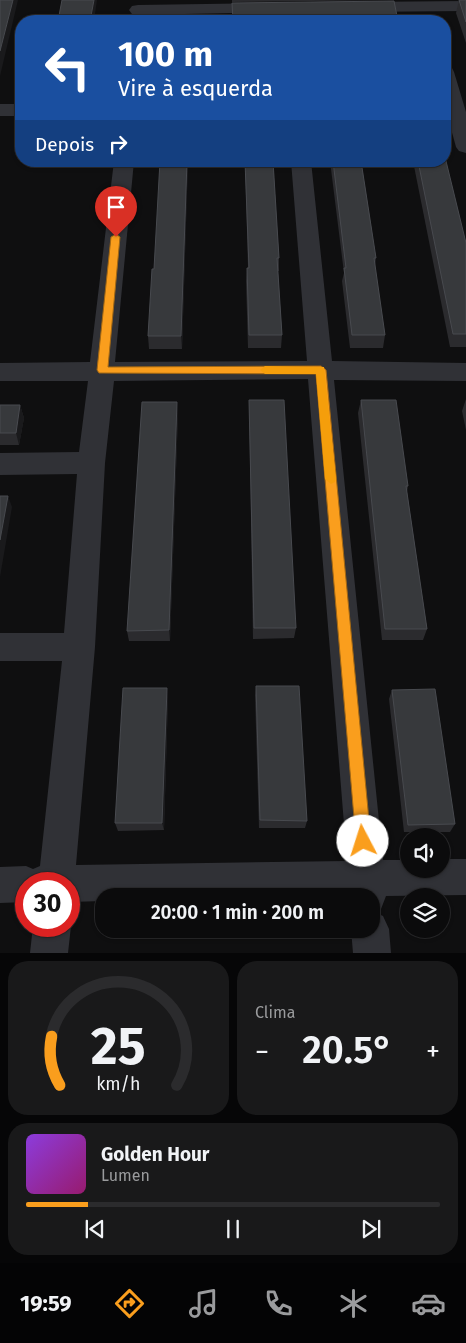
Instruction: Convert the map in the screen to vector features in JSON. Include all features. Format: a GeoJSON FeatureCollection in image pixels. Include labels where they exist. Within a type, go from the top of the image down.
{"type":"FeatureCollection","features":[{"type":"Feature","properties":{"kind":"street"},"geometry":{"type":"LineString","coordinates":[[346,7],[427,9],[466,6]]}},
{"type":"Feature","properties":{"kind":"street"},"geometry":{"type":"LineString","coordinates":[[138,10],[287,8]]}},
{"type":"Feature","properties":{"kind":"street"},"geometry":{"type":"LineString","coordinates":[[451,94],[466,147]]}},
{"type":"Feature","properties":{"kind":"street"},"geometry":{"type":"LineString","coordinates":[[0,110],[15,110]]}},
{"type":"Feature","properties":{"kind":"street"},"geometry":{"type":"LineString","coordinates":[[57,872],[79,647],[91,463],[123,167]]}},
{"type":"Feature","properties":{"kind":"street"},"geometry":{"type":"LineString","coordinates":[[302,167],[367,888]]}},
{"type":"Feature","properties":{"kind":"street"},"geometry":{"type":"LineString","coordinates":[[0,372],[102,370],[466,372]]}},
{"type":"Feature","properties":{"kind":"street"},"geometry":{"type":"LineString","coordinates":[[0,464],[91,463]]}},
{"type":"Feature","properties":{"kind":"street"},"geometry":{"type":"LineString","coordinates":[[0,647],[79,647]]}},
{"type":"Feature","properties":{"kind":"street"},"geometry":{"type":"LineString","coordinates":[[80,884],[367,888],[466,877]]}},
{"type":"Feature","properties":{"kind":"street"},"geometry":{"type":"LineString","coordinates":[[0,885],[15,884]]}},
{"type":"Feature","properties":{"kind":"street"},"geometry":{"type":"LineString","coordinates":[[49,953],[51,937]]}},
{"type":"Feature","properties":{"kind":"street"},"geometry":{"type":"LineString","coordinates":[[371,938],[372,953]]}},
{"type":"Feature","properties":{"kind":"building"},"geometry":{"type":"Polygon","coordinates":[[[0,0],[13,0],[0,51],[0,0]]]}},
{"type":"Feature","properties":{"kind":"building"},"geometry":{"type":"Polygon","coordinates":[[[62,0],[94,0],[91,15],[59,15],[62,0]]]}},
{"type":"Feature","properties":{"kind":"building"},"geometry":{"type":"Polygon","coordinates":[[[459,0],[466,0],[466,22],[459,0]]]}},
{"type":"Feature","properties":{"kind":"building"},"geometry":{"type":"Polygon","coordinates":[[[394,1],[397,15],[233,15],[232,3],[394,1]]]}},
{"type":"Feature","properties":{"kind":"building"},"geometry":{"type":"Polygon","coordinates":[[[160,167],[187,167],[181,336],[148,336],[152,269],[154,269],[160,167]]]}},
{"type":"Feature","properties":{"kind":"building"},"geometry":{"type":"Polygon","coordinates":[[[245,167],[273,167],[282,335],[249,335],[247,268],[249,268],[245,167]]]}},
{"type":"Feature","properties":{"kind":"building"},"geometry":{"type":"Polygon","coordinates":[[[334,167],[362,167],[376,258],[374,258],[385,335],[352,335],[344,268],[346,268],[334,167]]]}},
{"type":"Feature","properties":{"kind":"building"},"geometry":{"type":"Polygon","coordinates":[[[419,167],[447,167],[466,243],[466,334],[453,334],[419,167]]]}},
{"type":"Feature","properties":{"kind":"building"},"geometry":{"type":"Polygon","coordinates":[[[249,400],[284,400],[296,628],[254,628],[249,400]]]}},
{"type":"Feature","properties":{"kind":"building"},"geometry":{"type":"Polygon","coordinates":[[[361,400],[396,400],[408,486],[406,486],[427,629],[385,629],[361,400]]]}},
{"type":"Feature","properties":{"kind":"building"},"geometry":{"type":"Polygon","coordinates":[[[142,402],[177,402],[169,630],[127,631],[142,402]]]}},
{"type":"Feature","properties":{"kind":"building"},"geometry":{"type":"Polygon","coordinates":[[[0,405],[20,405],[16,433],[0,433],[0,405]]]}},
{"type":"Feature","properties":{"kind":"building"},"geometry":{"type":"Polygon","coordinates":[[[0,496],[8,496],[0,540],[0,496]]]}},
{"type":"Feature","properties":{"kind":"building"},"geometry":{"type":"Polygon","coordinates":[[[256,686],[299,686],[307,821],[260,820],[256,686]]]}},
{"type":"Feature","properties":{"kind":"building"},"geometry":{"type":"Polygon","coordinates":[[[123,688],[167,688],[162,823],[115,823],[123,688]]]}},
{"type":"Feature","properties":{"kind":"building"},"geometry":{"type":"Polygon","coordinates":[[[435,689],[455,824],[408,825],[392,690],[435,689]]]}},
{"type":"Feature","properties":{"kind":"slow traffic"},"geometry":{"type":"LineString","coordinates":[[265,370],[321,370],[331,479]]}},
{"type":"Feature","properties":{"kind":"route"},"geometry":{"type":"LineString","coordinates":[[116,237],[102,370],[321,370],[363,841]]}}]}
